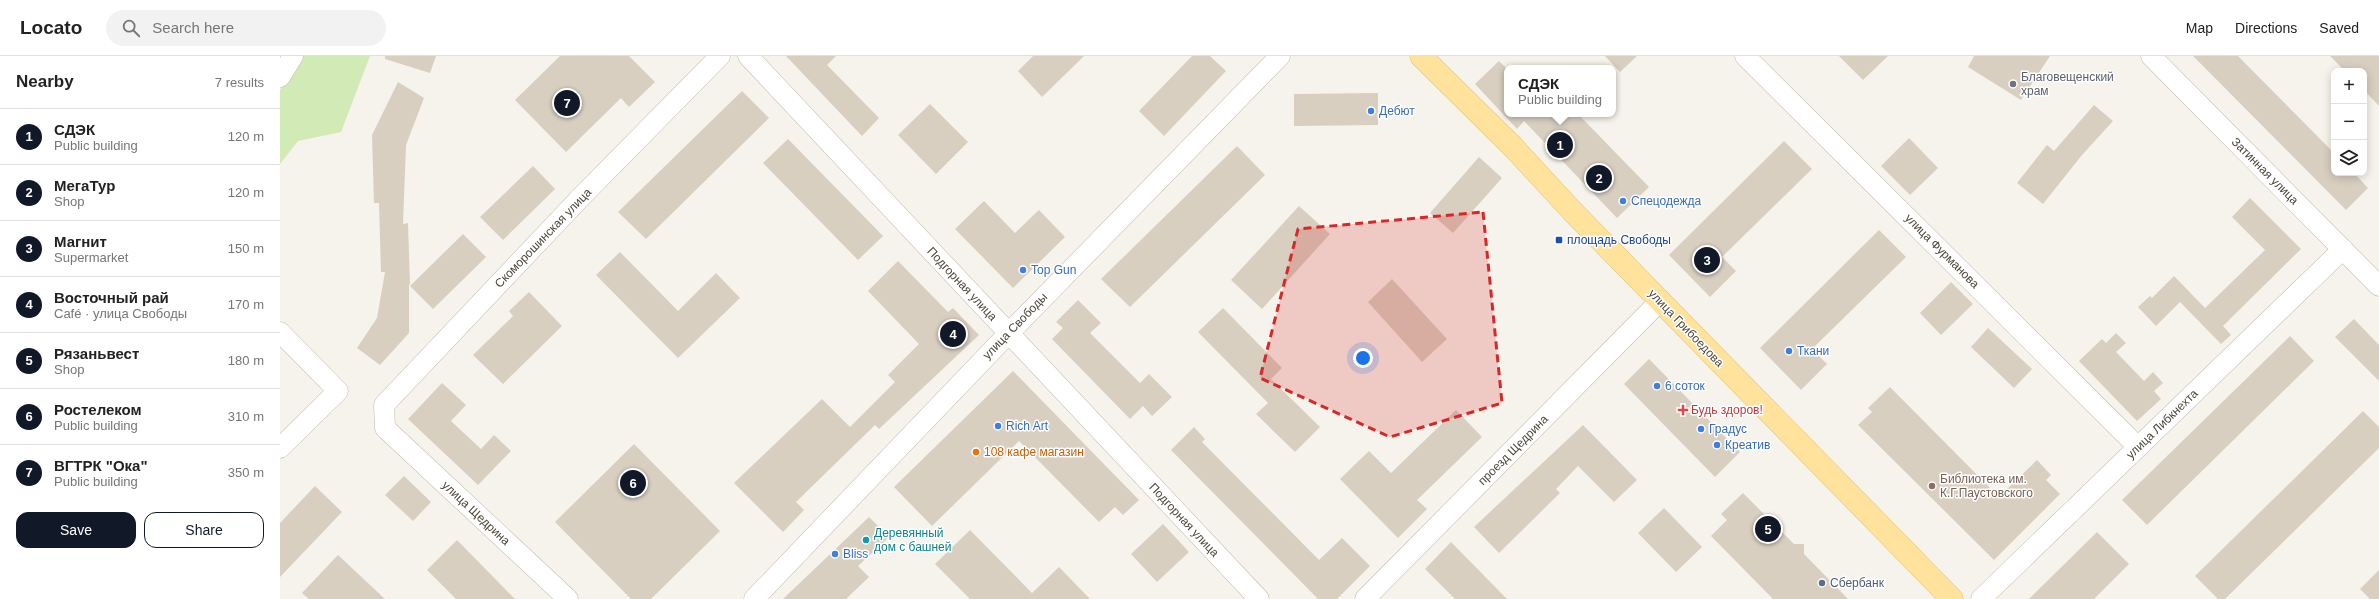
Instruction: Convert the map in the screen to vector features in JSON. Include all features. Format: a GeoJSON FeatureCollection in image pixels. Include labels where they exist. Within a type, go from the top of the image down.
{"type":"FeatureCollection","features":[{"type":"Feature","properties":{"kind":"main road","name":"улица Грибоедова"},"geometry":{"type":"LineString","coordinates":[[1421,56],[1513,147],[1660,301],[1952,599]]}},
{"type":"Feature","properties":{"kind":"street"},"geometry":{"type":"LineString","coordinates":[[280,77],[293,56]]}},
{"type":"Feature","properties":{"kind":"street","name":"Скоморошинская улица"},"geometry":{"type":"LineString","coordinates":[[385,428],[384,406],[577,202],[720,56]]}},
{"type":"Feature","properties":{"kind":"street","name":"Подгорная улица"},"geometry":{"type":"LineString","coordinates":[[748,56],[1259,599]]}},
{"type":"Feature","properties":{"kind":"street","name":"улица Свободы"},"geometry":{"type":"LineString","coordinates":[[754,599],[1009,333],[1280,56]]}},
{"type":"Feature","properties":{"kind":"street","name":"улица Фурманова"},"geometry":{"type":"LineString","coordinates":[[1745,56],[2138,447]]}},
{"type":"Feature","properties":{"kind":"street","name":"Затинная улица"},"geometry":{"type":"LineString","coordinates":[[2151,56],[2379,286]]}},
{"type":"Feature","properties":{"kind":"street","name":"улица Либкнехта"},"geometry":{"type":"LineString","coordinates":[[1981,599],[2343,249]]}},
{"type":"Feature","properties":{"kind":"street","name":"проезд Щедрина"},"geometry":{"type":"LineString","coordinates":[[1365,599],[1660,301]]}},
{"type":"Feature","properties":{"kind":"street"},"geometry":{"type":"LineString","coordinates":[[280,332],[338,391],[280,448]]}},
{"type":"Feature","properties":{"kind":"street","name":"улица Щедрина"},"geometry":{"type":"LineString","coordinates":[[385,428],[568,599]]}},
{"type":"Feature","properties":{"kind":"highlighted area"},"geometry":{"type":"Polygon","coordinates":[[[1483,212],[1502,403],[1390,437],[1260,378],[1298,229],[1483,212]]]}},
{"type":"Feature","properties":{"kind":"green space"},"geometry":{"type":"Polygon","coordinates":[[[302,56],[370,56],[341,132],[298,141],[280,164],[280,90],[302,56]]]}},
{"type":"Feature","properties":{"kind":"building"},"geometry":{"type":"Polygon","coordinates":[[[385,56],[436,56],[430,73],[385,59],[385,56]]]}},
{"type":"Feature","properties":{"kind":"building"},"geometry":{"type":"Polygon","coordinates":[[[560,56],[629,56],[655,82],[629,107],[621,98],[566,152],[515,100],[560,56]]]}},
{"type":"Feature","properties":{"kind":"building"},"geometry":{"type":"Polygon","coordinates":[[[786,56],[836,56],[827,65],[879,118],[862,136],[786,56]]]}},
{"type":"Feature","properties":{"kind":"building"},"geometry":{"type":"Polygon","coordinates":[[[1033,56],[1084,56],[1042,97],[1018,71],[1033,56]]]}},
{"type":"Feature","properties":{"kind":"building"},"geometry":{"type":"Polygon","coordinates":[[[1192,56],[1210,56],[1226,71],[1164,136],[1139,111],[1192,56]]]}},
{"type":"Feature","properties":{"kind":"building"},"geometry":{"type":"Polygon","coordinates":[[[1605,56],[1637,56],[1620,72],[1616,68],[1616,65],[1613,65],[1605,56]]]}},
{"type":"Feature","properties":{"kind":"building"},"geometry":{"type":"Polygon","coordinates":[[[1839,56],[1888,56],[1863,80],[1839,56]]]}},
{"type":"Feature","properties":{"kind":"building","name":"Благовещенский храм"},"geometry":{"type":"Polygon","coordinates":[[[1974,56],[2050,56],[2021,100],[1968,67],[1974,56]]]}},
{"type":"Feature","properties":{"kind":"building"},"geometry":{"type":"Polygon","coordinates":[[[2193,56],[2238,56],[2331,150],[2331,176],[2357,176],[2368,188],[2346,210],[2193,56]]]}},
{"type":"Feature","properties":{"kind":"building"},"geometry":{"type":"Polygon","coordinates":[[[2330,56],[2379,56],[2379,106],[2367,93],[2367,68],[2342,68],[2330,56]]]}},
{"type":"Feature","properties":{"kind":"building"},"geometry":{"type":"Polygon","coordinates":[[[1499,61],[1504,66],[1504,115],[1475,84],[1499,61]]]}},
{"type":"Feature","properties":{"kind":"building"},"geometry":{"type":"Polygon","coordinates":[[[398,82],[424,98],[406,145],[403,224],[408,223],[410,285],[409,284],[409,333],[380,365],[357,348],[377,318],[385,272],[381,272],[379,203],[374,203],[372,135],[398,82]]]}},
{"type":"Feature","properties":{"kind":"building"},"geometry":{"type":"Polygon","coordinates":[[[742,91],[769,118],[646,239],[618,212],[742,91]]]}},
{"type":"Feature","properties":{"kind":"building"},"geometry":{"type":"Polygon","coordinates":[[[1378,93],[1378,125],[1294,126],[1294,94],[1378,93]]]}},
{"type":"Feature","properties":{"kind":"building"},"geometry":{"type":"Polygon","coordinates":[[[930,104],[968,142],[936,174],[898,135],[930,104]]]}},
{"type":"Feature","properties":{"kind":"building"},"geometry":{"type":"Polygon","coordinates":[[[2094,105],[2113,121],[2082,155],[2043,204],[2017,183],[2047,145],[2054,151],[2094,105]]]}},
{"type":"Feature","properties":{"kind":"building"},"geometry":{"type":"Polygon","coordinates":[[[1506,117],[1581,117],[1649,187],[1617,218],[1524,121],[1517,129],[1506,117]]]}},
{"type":"Feature","properties":{"kind":"building"},"geometry":{"type":"Polygon","coordinates":[[[1909,138],[1938,168],[1910,195],[1881,166],[1909,138]]]}},
{"type":"Feature","properties":{"kind":"building"},"geometry":{"type":"Polygon","coordinates":[[[788,139],[883,236],[858,260],[763,163],[788,139]]]}},
{"type":"Feature","properties":{"kind":"building"},"geometry":{"type":"Polygon","coordinates":[[[1784,141],[1812,169],[1722,257],[1736,271],[1710,297],[1669,255],[1784,141]]]}},
{"type":"Feature","properties":{"kind":"building"},"geometry":{"type":"Polygon","coordinates":[[[1237,146],[1265,175],[1130,307],[1101,279],[1237,146]]]}},
{"type":"Feature","properties":{"kind":"building"},"geometry":{"type":"Polygon","coordinates":[[[1479,157],[1502,178],[1453,233],[1430,213],[1479,157]]]}},
{"type":"Feature","properties":{"kind":"building"},"geometry":{"type":"Polygon","coordinates":[[[533,166],[555,189],[503,240],[480,217],[533,166]]]}},
{"type":"Feature","properties":{"kind":"building"},"geometry":{"type":"Polygon","coordinates":[[[2250,198],[2301,249],[2223,326],[2231,335],[2221,344],[2180,302],[2156,326],[2138,307],[2150,296],[2152,298],[2174,276],[2205,308],[2265,250],[2232,217],[2250,198]]]}},
{"type":"Feature","properties":{"kind":"building"},"geometry":{"type":"Polygon","coordinates":[[[984,201],[1015,233],[1039,210],[1065,237],[1013,288],[955,229],[984,201]]]}},
{"type":"Feature","properties":{"kind":"building"},"geometry":{"type":"Polygon","coordinates":[[[1299,206],[1330,234],[1262,309],[1231,280],[1299,206]]]}},
{"type":"Feature","properties":{"kind":"building"},"geometry":{"type":"Polygon","coordinates":[[[1879,230],[1906,257],[1812,349],[1827,364],[1801,390],[1760,348],[1879,230]]]}},
{"type":"Feature","properties":{"kind":"building"},"geometry":{"type":"Polygon","coordinates":[[[463,234],[486,257],[433,309],[410,286],[463,234]]]}},
{"type":"Feature","properties":{"kind":"building"},"geometry":{"type":"Polygon","coordinates":[[[620,252],[678,311],[716,273],[740,298],[678,358],[596,275],[620,252]]]}},
{"type":"Feature","properties":{"kind":"building"},"geometry":{"type":"Polygon","coordinates":[[[898,261],[948,312],[953,308],[979,335],[879,429],[875,425],[796,502],[804,510],[783,532],[734,483],[822,399],[850,427],[895,382],[888,375],[919,344],[868,291],[898,261]]]}},
{"type":"Feature","properties":{"kind":"building"},"geometry":{"type":"Polygon","coordinates":[[[1392,279],[1447,339],[1422,362],[1368,302],[1392,279]]]}},
{"type":"Feature","properties":{"kind":"building"},"geometry":{"type":"Polygon","coordinates":[[[1951,282],[1973,304],[1941,335],[1920,313],[1951,282]]]}},
{"type":"Feature","properties":{"kind":"building"},"geometry":{"type":"Polygon","coordinates":[[[529,292],[562,326],[503,384],[473,355],[513,316],[509,311],[529,292]]]}},
{"type":"Feature","properties":{"kind":"building"},"geometry":{"type":"Polygon","coordinates":[[[1078,300],[1101,323],[1090,333],[1140,383],[1149,374],[1172,397],[1152,416],[1143,406],[1130,419],[1052,339],[1063,328],[1056,322],[1078,300]]]}},
{"type":"Feature","properties":{"kind":"building"},"geometry":{"type":"Polygon","coordinates":[[[1223,308],[1282,368],[1271,379],[1320,427],[1295,452],[1256,414],[1268,403],[1198,332],[1223,308]]]}},
{"type":"Feature","properties":{"kind":"building"},"geometry":{"type":"Polygon","coordinates":[[[2354,319],[2379,345],[2379,381],[2335,337],[2354,319]]]}},
{"type":"Feature","properties":{"kind":"building"},"geometry":{"type":"Polygon","coordinates":[[[1988,328],[2032,369],[2014,388],[1971,347],[1988,328]]]}},
{"type":"Feature","properties":{"kind":"building"},"geometry":{"type":"Polygon","coordinates":[[[2116,333],[2126,343],[2116,352],[2144,381],[2153,372],[2163,383],[2154,391],[2161,399],[2137,421],[2079,361],[2102,339],[2106,343],[2116,333]]]}},
{"type":"Feature","properties":{"kind":"building"},"geometry":{"type":"Polygon","coordinates":[[[2290,336],[2314,361],[2147,525],[2122,500],[2290,336]]]}},
{"type":"Feature","properties":{"kind":"building"},"geometry":{"type":"Polygon","coordinates":[[[1649,359],[1740,452],[1715,477],[1624,384],[1649,359]]]}},
{"type":"Feature","properties":{"kind":"building"},"geometry":{"type":"Polygon","coordinates":[[[1013,371],[1139,500],[1123,515],[1115,507],[1099,522],[1019,441],[932,526],[894,487],[1013,371]]]}},
{"type":"Feature","properties":{"kind":"building"},"geometry":{"type":"Polygon","coordinates":[[[442,383],[466,405],[451,421],[481,449],[494,435],[511,451],[478,485],[408,419],[442,383]]]}},
{"type":"Feature","properties":{"kind":"building"},"geometry":{"type":"Polygon","coordinates":[[[1890,387],[1999,497],[2037,460],[2051,475],[2046,480],[2060,494],[1994,560],[1858,425],[1872,412],[1868,408],[1890,387]]]}},
{"type":"Feature","properties":{"kind":"building"},"geometry":{"type":"Polygon","coordinates":[[[1456,410],[1482,437],[1417,500],[1427,509],[1398,538],[1340,479],[1369,451],[1391,473],[1456,410]]]}},
{"type":"Feature","properties":{"kind":"building"},"geometry":{"type":"Polygon","coordinates":[[[2363,411],[2379,427],[2379,448],[2225,599],[2218,599],[2195,576],[2363,411]]]}},
{"type":"Feature","properties":{"kind":"building"},"geometry":{"type":"Polygon","coordinates":[[[1583,425],[1637,480],[1614,502],[1578,466],[1556,489],[1560,493],[1499,553],[1474,527],[1583,425]]]}},
{"type":"Feature","properties":{"kind":"building"},"geometry":{"type":"Polygon","coordinates":[[[1194,427],[1205,439],[1202,442],[1319,560],[1342,538],[1370,566],[1337,599],[1318,599],[1171,450],[1194,427]]]}},
{"type":"Feature","properties":{"kind":"building"},"geometry":{"type":"Polygon","coordinates":[[[634,444],[720,531],[651,599],[631,599],[555,522],[634,444]]]}},
{"type":"Feature","properties":{"kind":"building"},"geometry":{"type":"Polygon","coordinates":[[[404,476],[431,502],[413,521],[385,495],[404,476]]]}},
{"type":"Feature","properties":{"kind":"building"},"geometry":{"type":"Polygon","coordinates":[[[315,486],[342,512],[280,577],[280,523],[315,486]]]}},
{"type":"Feature","properties":{"kind":"building"},"geometry":{"type":"Polygon","coordinates":[[[1743,493],[1794,544],[1804,544],[1804,554],[1848,599],[1773,599],[1711,536],[1727,520],[1721,514],[1743,493]]]}},
{"type":"Feature","properties":{"kind":"building"},"geometry":{"type":"Polygon","coordinates":[[[1664,508],[1702,547],[1676,572],[1638,533],[1664,508]]]}},
{"type":"Feature","properties":{"kind":"building"},"geometry":{"type":"Polygon","coordinates":[[[869,517],[889,537],[858,566],[869,577],[846,599],[783,599],[869,517]]]}},
{"type":"Feature","properties":{"kind":"building"},"geometry":{"type":"Polygon","coordinates":[[[1163,524],[1189,552],[1157,582],[1131,554],[1163,524]]]}},
{"type":"Feature","properties":{"kind":"building"},"geometry":{"type":"Polygon","coordinates":[[[970,530],[1032,593],[1059,567],[1090,599],[970,599],[935,564],[970,530]]]}},
{"type":"Feature","properties":{"kind":"building"},"geometry":{"type":"Polygon","coordinates":[[[2097,532],[2129,564],[2094,599],[2029,599],[2097,532]]]}},
{"type":"Feature","properties":{"kind":"building"},"geometry":{"type":"Polygon","coordinates":[[[457,540],[515,599],[456,599],[427,570],[457,540]]]}},
{"type":"Feature","properties":{"kind":"building"},"geometry":{"type":"Polygon","coordinates":[[[1451,542],[1507,599],[1455,599],[1425,569],[1451,542]]]}},
{"type":"Feature","properties":{"kind":"building"},"geometry":{"type":"Polygon","coordinates":[[[338,555],[385,599],[309,599],[302,593],[338,555]]]}},
{"type":"Feature","properties":{"kind":"building"},"geometry":{"type":"Polygon","coordinates":[[[2379,570],[2379,599],[2370,599],[2360,589],[2379,570]]]}},
{"type":"Feature","properties":{"kind":"place","name":"Благовещенский храм"},"geometry":{"type":"Point","coordinates":[2013,84]}},
{"type":"Feature","properties":{"kind":"place","name":"ВГТРК \"Ока\""},"geometry":{"type":"Point","coordinates":[567,103]}},
{"type":"Feature","properties":{"kind":"place","name":"Дебют"},"geometry":{"type":"Point","coordinates":[1371,111]}},
{"type":"Feature","properties":{"kind":"place","name":"СДЭК"},"geometry":{"type":"Point","coordinates":[1560,145]}},
{"type":"Feature","properties":{"kind":"place","name":"МегаТур"},"geometry":{"type":"Point","coordinates":[1599,178]}},
{"type":"Feature","properties":{"kind":"place","name":"Спецодежда"},"geometry":{"type":"Point","coordinates":[1623,201]}},
{"type":"Feature","properties":{"kind":"place","name":"площадь Свободы"},"geometry":{"type":"Point","coordinates":[1559,240]}},
{"type":"Feature","properties":{"kind":"place","name":"Магнит"},"geometry":{"type":"Point","coordinates":[1707,260]}},
{"type":"Feature","properties":{"kind":"place","name":"Top Gun"},"geometry":{"type":"Point","coordinates":[1023,270]}},
{"type":"Feature","properties":{"kind":"place","name":"Восточный рай"},"geometry":{"type":"Point","coordinates":[953,334]}},
{"type":"Feature","properties":{"kind":"place","name":"Ткани"},"geometry":{"type":"Point","coordinates":[1789,351]}},
{"type":"Feature","properties":{"kind":"place","name":"6 соток"},"geometry":{"type":"Point","coordinates":[1657,386]}},
{"type":"Feature","properties":{"kind":"place","name":"Будь здоров!"},"geometry":{"type":"Point","coordinates":[1683,410]}},
{"type":"Feature","properties":{"kind":"place","name":"Rich Art"},"geometry":{"type":"Point","coordinates":[998,426]}},
{"type":"Feature","properties":{"kind":"place","name":"Градус"},"geometry":{"type":"Point","coordinates":[1701,429]}},
{"type":"Feature","properties":{"kind":"place","name":"Креатив"},"geometry":{"type":"Point","coordinates":[1717,445]}},
{"type":"Feature","properties":{"kind":"place","name":"108 кафе магазин"},"geometry":{"type":"Point","coordinates":[976,452]}},
{"type":"Feature","properties":{"kind":"place","name":"Ростелеком"},"geometry":{"type":"Point","coordinates":[633,483]}},
{"type":"Feature","properties":{"kind":"place","name":"Библиотека им. К.Г.Паустовского"},"geometry":{"type":"Point","coordinates":[1932,486]}},
{"type":"Feature","properties":{"kind":"place","name":"Рязаньвест"},"geometry":{"type":"Point","coordinates":[1768,529]}},
{"type":"Feature","properties":{"kind":"place","name":"Деревянный дом с башней"},"geometry":{"type":"Point","coordinates":[866,540]}},
{"type":"Feature","properties":{"kind":"place","name":"Bliss"},"geometry":{"type":"Point","coordinates":[835,554]}},
{"type":"Feature","properties":{"kind":"place","name":"Сбербанк"},"geometry":{"type":"Point","coordinates":[1822,583]}}]}
